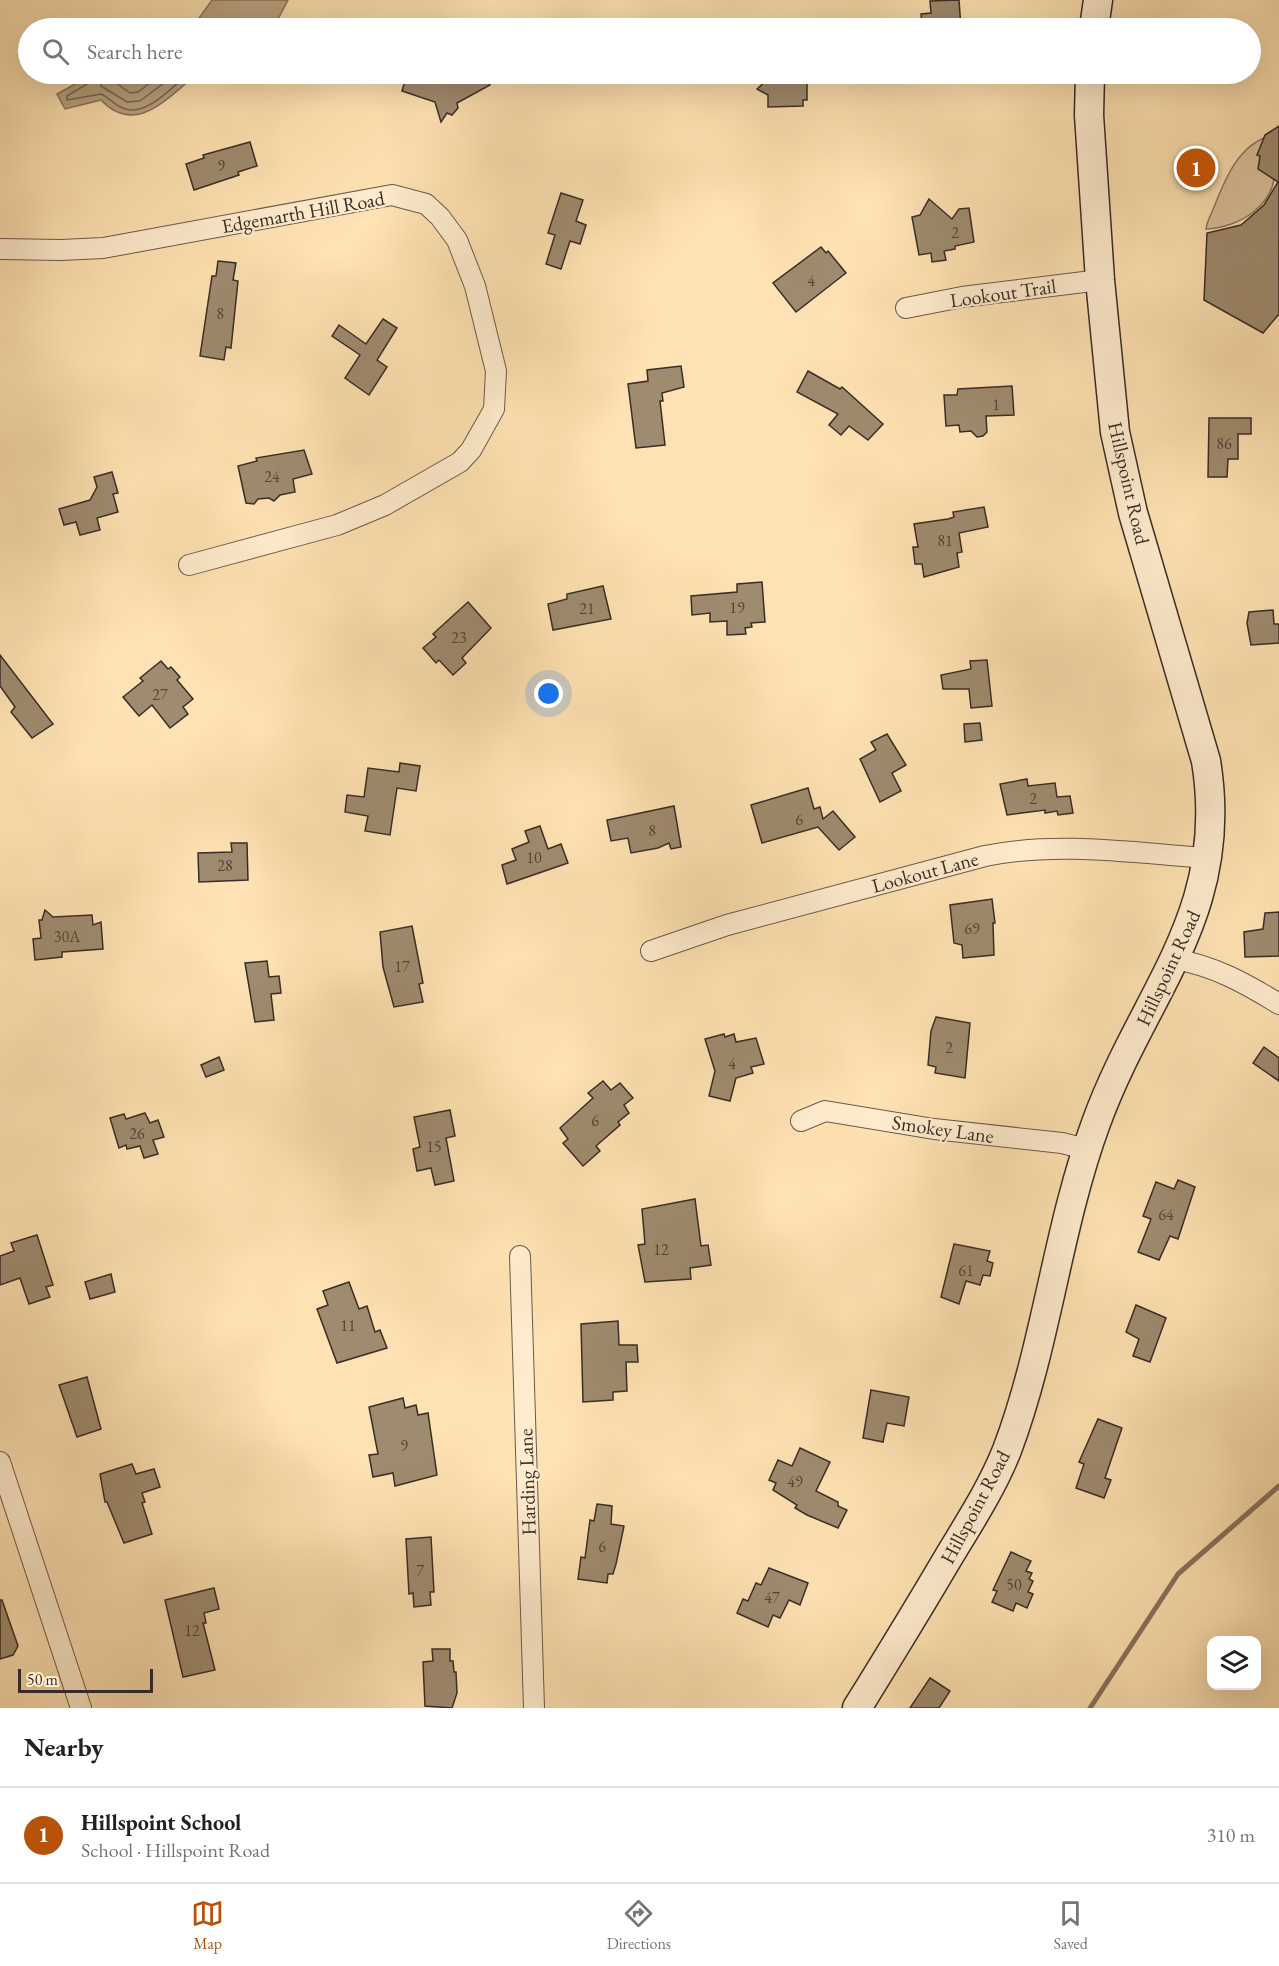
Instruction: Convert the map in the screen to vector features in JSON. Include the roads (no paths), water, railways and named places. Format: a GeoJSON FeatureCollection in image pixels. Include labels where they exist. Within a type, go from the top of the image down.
{"type":"FeatureCollection","features":[{"type":"Feature","properties":{"kind":"street"},"geometry":{"type":"LineString","coordinates":[[1095,18],[1098,0]]}},
{"type":"Feature","properties":{"kind":"street","name":"Hillspoint Road"},"geometry":{"type":"LineString","coordinates":[[857,1708],[976,1511],[1006,1451],[1026,1391],[1086,1149],[1106,1097],[1175,959],[1196,910],[1208,858],[1211,795],[1206,761],[1132,513],[1110,400],[1089,115],[1090,84]]}},
{"type":"Feature","properties":{"kind":"street","name":"Edgemarth Hill Road"},"geometry":{"type":"LineString","coordinates":[[0,249],[103,248],[392,195],[426,204],[440,217],[457,240],[475,286],[496,371],[494,409],[471,450],[460,462],[385,505],[337,525],[189,565]]}},
{"type":"Feature","properties":{"kind":"street","name":"Lookout Trail"},"geometry":{"type":"LineString","coordinates":[[906,308],[962,297],[1100,280]]}},
{"type":"Feature","properties":{"kind":"street","name":"Lookout Lane"},"geometry":{"type":"LineString","coordinates":[[651,951],[728,925],[984,856],[1021,849],[1100,850],[1208,858]]}},
{"type":"Feature","properties":{"kind":"street"},"geometry":{"type":"LineString","coordinates":[[1175,959],[1205,965],[1223,972],[1279,1004]]}},
{"type":"Feature","properties":{"kind":"street","name":"Smokey Lane"},"geometry":{"type":"LineString","coordinates":[[801,1121],[825,1111],[934,1129],[1062,1143],[1086,1149]]}},
{"type":"Feature","properties":{"kind":"street","name":"Harding Lane"},"geometry":{"type":"LineString","coordinates":[[520,1256],[534,1708]]}},
{"type":"Feature","properties":{"kind":"street"},"geometry":{"type":"LineString","coordinates":[[0,1462],[81,1708]]}},
{"type":"Feature","properties":{"kind":"water"},"geometry":{"type":"Polygon","coordinates":[[[212,0],[288,0],[279,18],[199,18],[212,0]]]}},
{"type":"Feature","properties":{"kind":"water"},"geometry":{"type":"Polygon","coordinates":[[[75,84],[185,84],[151,110],[127,115],[114,110],[101,100],[65,109],[57,94],[75,84]]]}},
{"type":"Feature","properties":{"kind":"waterway"},"geometry":{"type":"LineString","coordinates":[[1090,1708],[1178,1574],[1279,1486]]}},
{"type":"Feature","properties":{"kind":"place","name":"Hillspoint School"},"geometry":{"type":"Point","coordinates":[1196,168]}}]}
